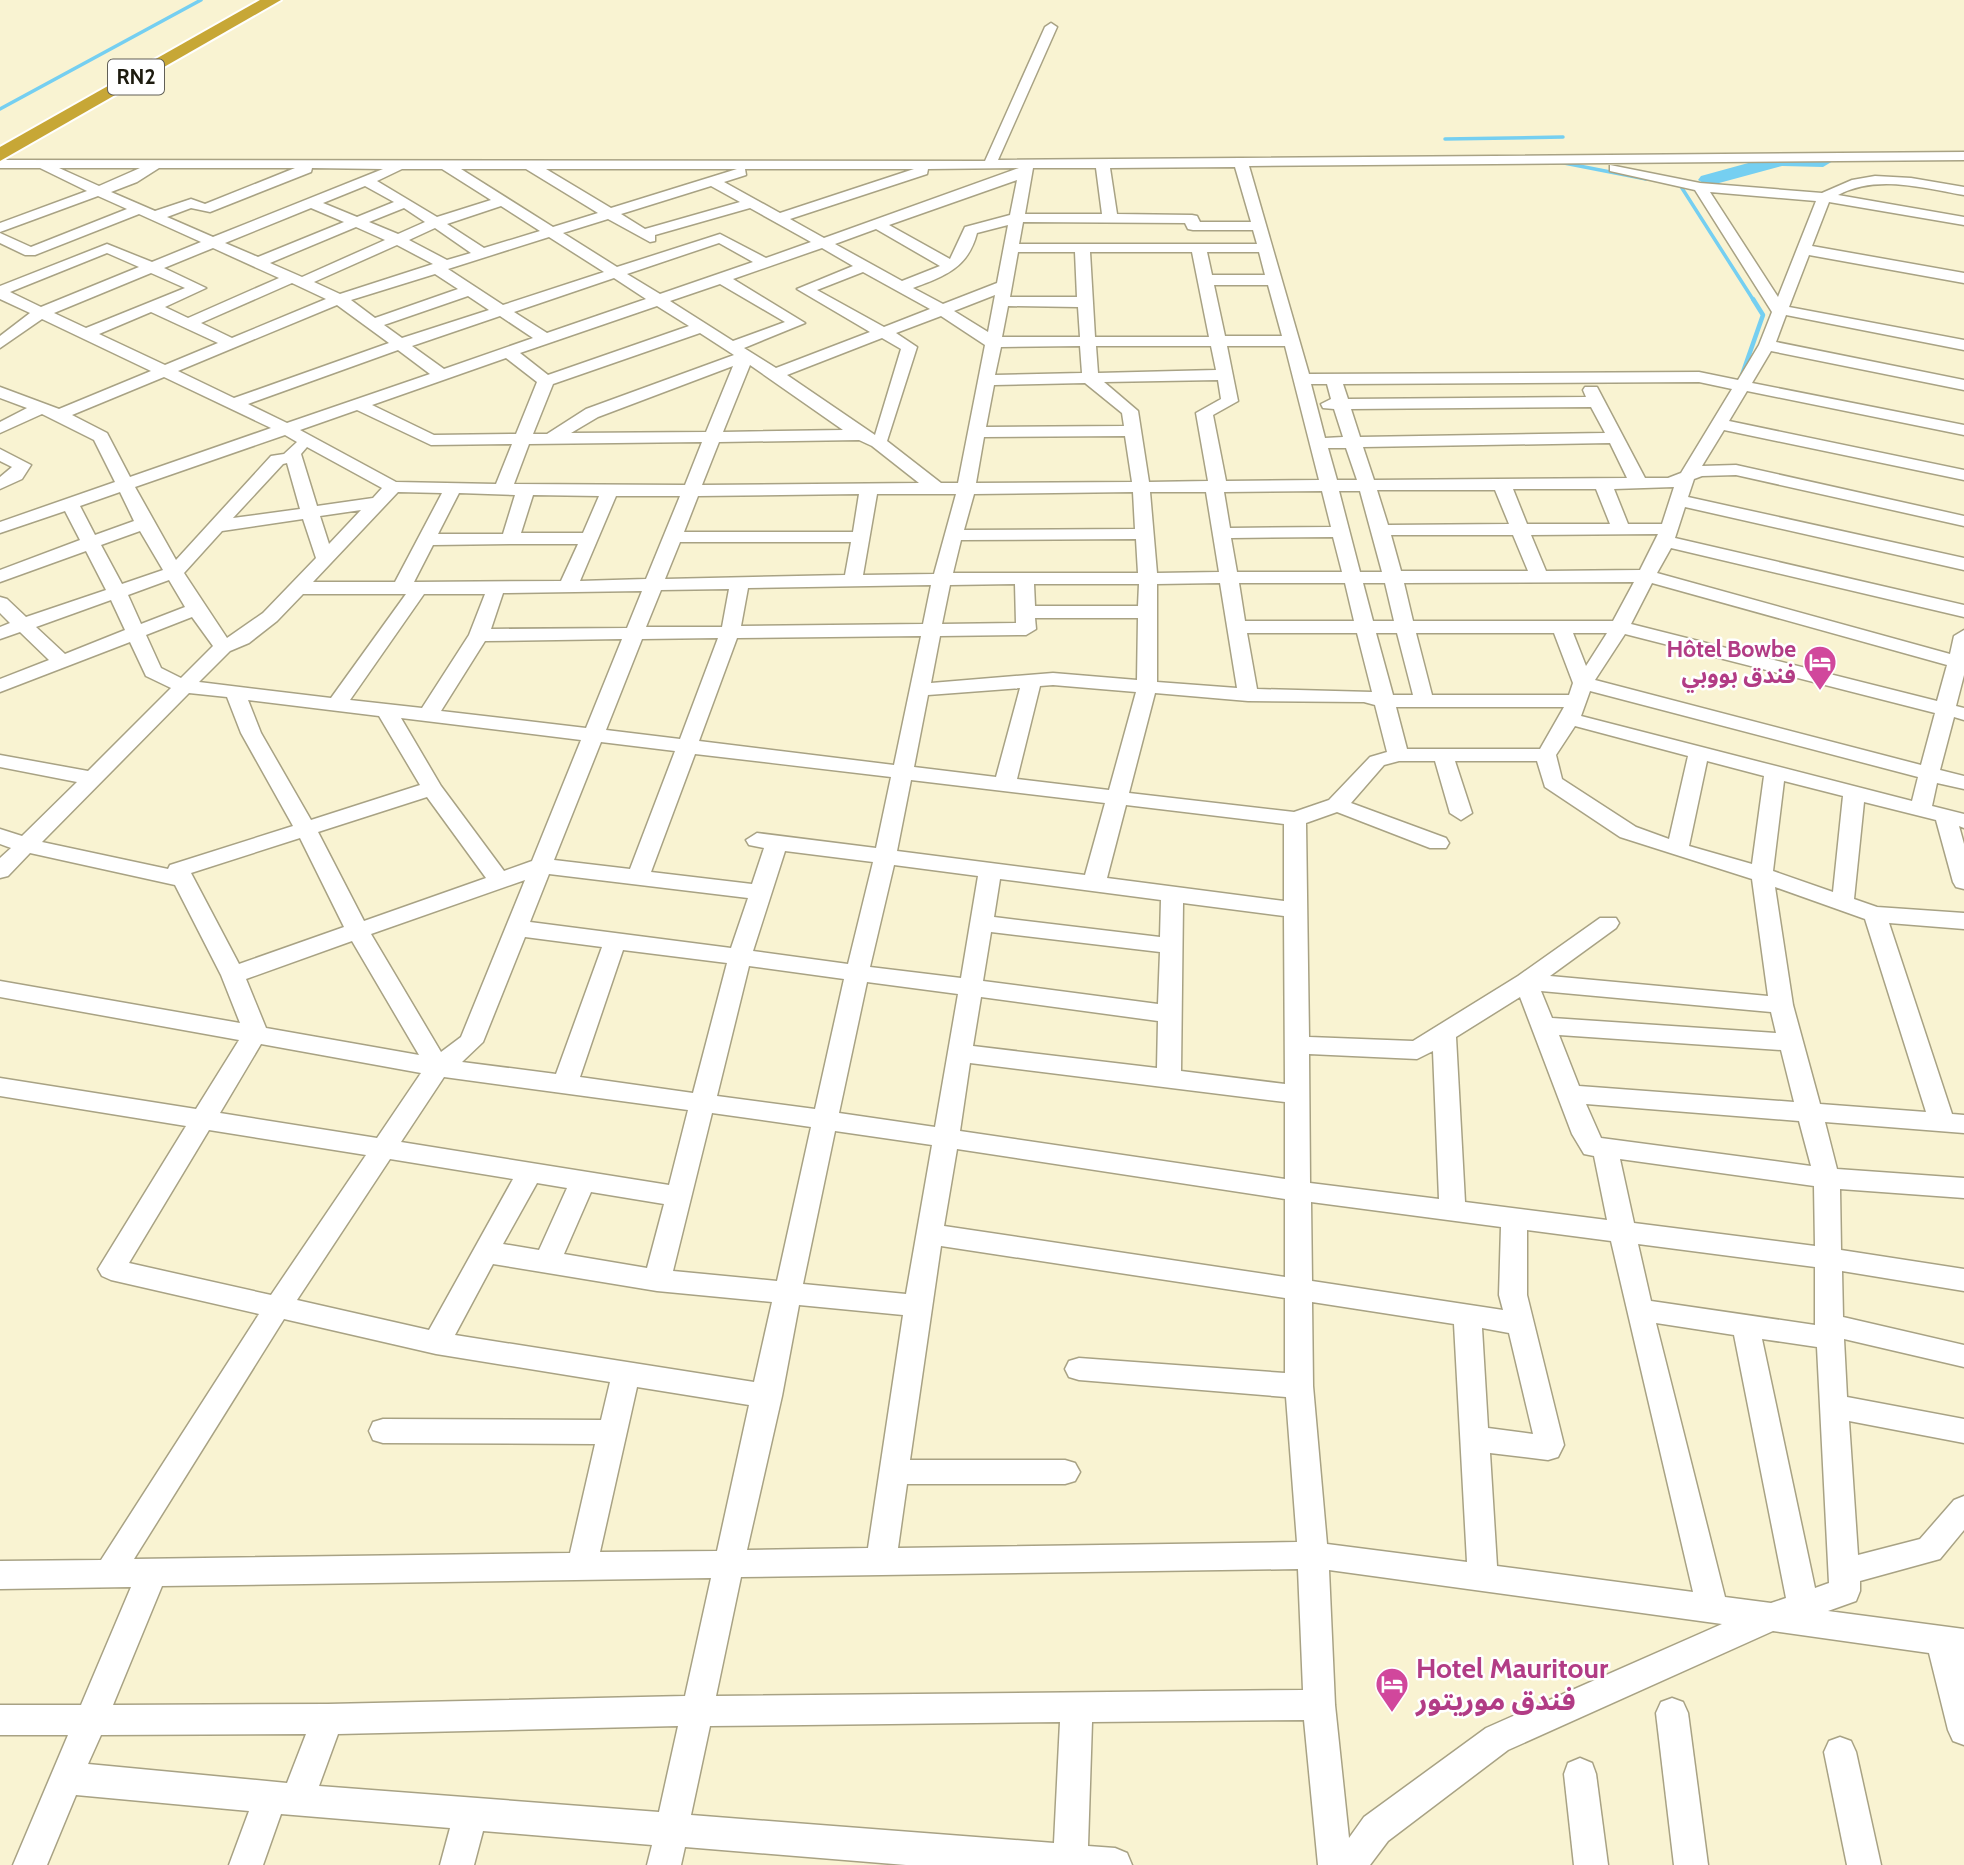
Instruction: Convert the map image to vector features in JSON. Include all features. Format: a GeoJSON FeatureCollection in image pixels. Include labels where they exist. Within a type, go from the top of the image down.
{"type":"FeatureCollection","features":[{"type":"Feature","properties":{"kind":"highway","name":"RN2"},"geometry":{"type":"LineString","coordinates":[[0,155],[272,0]]}},
{"type":"Feature","properties":{"kind":"street"},"geometry":{"type":"LineString","coordinates":[[990,164],[1051,27]]}},
{"type":"Feature","properties":{"kind":"street"},"geometry":{"type":"LineString","coordinates":[[0,164],[990,164],[1026,168],[1102,163],[1958,158],[1944,188]]}},
{"type":"Feature","properties":{"kind":"street"},"geometry":{"type":"LineString","coordinates":[[1574,160],[1700,187],[1824,197],[1964,221]]}},
{"type":"Feature","properties":{"kind":"street"},"geometry":{"type":"LineString","coordinates":[[1241,162],[1302,379],[1398,755]]}},
{"type":"Feature","properties":{"kind":"street"},"geometry":{"type":"LineString","coordinates":[[1102,163],[1110,218]]}},
{"type":"Feature","properties":{"kind":"street"},"geometry":{"type":"LineString","coordinates":[[40,164],[211,244],[339,299],[442,375]]}},
{"type":"Feature","properties":{"kind":"street"},"geometry":{"type":"LineString","coordinates":[[0,228],[132,179],[156,164]]}},
{"type":"Feature","properties":{"kind":"street"},"geometry":{"type":"LineString","coordinates":[[153,217],[191,203],[205,209],[319,164]]}},
{"type":"Feature","properties":{"kind":"street"},"geometry":{"type":"LineString","coordinates":[[0,342],[42,312],[405,164]]}},
{"type":"Feature","properties":{"kind":"street"},"geometry":{"type":"LineString","coordinates":[[444,164],[546,232],[874,438],[937,489]]}},
{"type":"Feature","properties":{"kind":"street"},"geometry":{"type":"LineString","coordinates":[[529,165],[647,236],[752,202]]}},
{"type":"Feature","properties":{"kind":"street"},"geometry":{"type":"LineString","coordinates":[[59,415],[339,299],[761,165]]}},
{"type":"Feature","properties":{"kind":"street"},"geometry":{"type":"LineString","coordinates":[[779,218],[942,165]]}},
{"type":"Feature","properties":{"kind":"street"},"geometry":{"type":"LineString","coordinates":[[0,527],[918,210],[1026,168]]}},
{"type":"Feature","properties":{"kind":"street"},"geometry":{"type":"LineString","coordinates":[[664,1865],[695,1711],[768,1396],[857,973],[885,857],[917,690],[952,535],[966,489],[1026,168]]}},
{"type":"Feature","properties":{"kind":"street"},"geometry":{"type":"LineString","coordinates":[[1964,191],[1887,179],[1860,181],[1838,187],[1824,197],[1767,345],[1686,478],[1667,535],[1606,653],[1546,755],[1552,782],[1628,832],[1875,914],[1964,921]]}},
{"type":"Feature","properties":{"kind":"street"},"geometry":{"type":"LineString","coordinates":[[367,181],[437,222],[481,253]]}},
{"type":"Feature","properties":{"kind":"street"},"geometry":{"type":"LineString","coordinates":[[713,181],[901,286],[992,342],[1291,341]]}},
{"type":"Feature","properties":{"kind":"street"},"geometry":{"type":"LineString","coordinates":[[1700,187],[1779,309],[1964,345]]}},
{"type":"Feature","properties":{"kind":"street"},"geometry":{"type":"LineString","coordinates":[[873,188],[918,210]]}},
{"type":"Feature","properties":{"kind":"street"},"geometry":{"type":"LineString","coordinates":[[257,263],[405,202]]}},
{"type":"Feature","properties":{"kind":"street"},"geometry":{"type":"LineString","coordinates":[[189,323],[400,240],[437,222],[500,202]]}},
{"type":"Feature","properties":{"kind":"street"},"geometry":{"type":"LineString","coordinates":[[312,203],[400,240],[545,339]]}},
{"type":"Feature","properties":{"kind":"street"},"geometry":{"type":"LineString","coordinates":[[0,237],[30,252],[137,210]]}},
{"type":"Feature","properties":{"kind":"street"},"geometry":{"type":"LineString","coordinates":[[901,286],[953,267],[967,251],[970,230],[1017,218],[1192,219],[1193,226],[1259,226]]}},
{"type":"Feature","properties":{"kind":"street"},"geometry":{"type":"LineString","coordinates":[[877,224],[953,267]]}},
{"type":"Feature","properties":{"kind":"street"},"geometry":{"type":"LineString","coordinates":[[668,227],[698,245]]}},
{"type":"Feature","properties":{"kind":"street"},"geometry":{"type":"LineString","coordinates":[[234,404],[307,375],[720,238],[765,263]]}},
{"type":"Feature","properties":{"kind":"street"},"geometry":{"type":"LineString","coordinates":[[54,243],[86,256]]}},
{"type":"Feature","properties":{"kind":"street"},"geometry":{"type":"LineString","coordinates":[[0,292],[107,248],[198,288],[87,333]]}},
{"type":"Feature","properties":{"kind":"street"},"geometry":{"type":"LineString","coordinates":[[1011,248],[1265,248]]}},
{"type":"Feature","properties":{"kind":"street"},"geometry":{"type":"LineString","coordinates":[[1082,248],[1090,379],[1130,411],[1141,487],[1148,579],[1147,686],[1094,884]]}},
{"type":"Feature","properties":{"kind":"street"},"geometry":{"type":"LineString","coordinates":[[1199,249],[1230,401],[1204,413],[1248,695]]}},
{"type":"Feature","properties":{"kind":"street"},"geometry":{"type":"LineString","coordinates":[[1803,249],[1964,278]]}},
{"type":"Feature","properties":{"kind":"street"},"geometry":{"type":"LineString","coordinates":[[865,266],[805,289],[909,346],[874,438]]}},
{"type":"Feature","properties":{"kind":"street"},"geometry":{"type":"LineString","coordinates":[[550,439],[592,413],[797,323],[721,278]]}},
{"type":"Feature","properties":{"kind":"street"},"geometry":{"type":"LineString","coordinates":[[1206,280],[1274,280]]}},
{"type":"Feature","properties":{"kind":"street"},"geometry":{"type":"LineString","coordinates":[[372,324],[470,290]]}},
{"type":"Feature","properties":{"kind":"street"},"geometry":{"type":"LineString","coordinates":[[0,292],[286,429],[393,487],[502,491],[692,491],[1639,484],[1671,483],[1712,468],[1736,470],[1964,521]]}},
{"type":"Feature","properties":{"kind":"street"},"geometry":{"type":"LineString","coordinates":[[775,374],[944,311],[1002,294],[1084,302]]}},
{"type":"Feature","properties":{"kind":"street"},"geometry":{"type":"LineString","coordinates":[[779,313],[821,298]]}},
{"type":"Feature","properties":{"kind":"street"},"geometry":{"type":"LineString","coordinates":[[152,307],[233,344]]}},
{"type":"Feature","properties":{"kind":"street"},"geometry":{"type":"LineString","coordinates":[[545,381],[700,328]]}},
{"type":"Feature","properties":{"kind":"street"},"geometry":{"type":"LineString","coordinates":[[1767,345],[1964,385]]}},
{"type":"Feature","properties":{"kind":"street"},"geometry":{"type":"LineString","coordinates":[[109,1573],[277,1308],[386,1149],[438,1067],[471,1042],[713,437],[738,351]]}},
{"type":"Feature","properties":{"kind":"street"},"geometry":{"type":"LineString","coordinates":[[508,352],[545,381]]}},
{"type":"Feature","properties":{"kind":"street"},"geometry":{"type":"LineString","coordinates":[[986,380],[1225,375]]}},
{"type":"Feature","properties":{"kind":"street"},"geometry":{"type":"LineString","coordinates":[[1584,377],[1639,484]]}},
{"type":"Feature","properties":{"kind":"street"},"geometry":{"type":"LineString","coordinates":[[1302,379],[1699,377],[1964,430]]}},
{"type":"Feature","properties":{"kind":"street"},"geometry":{"type":"LineString","coordinates":[[1333,378],[1381,530],[1424,701]]}},
{"type":"Feature","properties":{"kind":"street"},"geometry":{"type":"LineString","coordinates":[[502,491],[545,381]]}},
{"type":"Feature","properties":{"kind":"street"},"geometry":{"type":"LineString","coordinates":[[0,392],[59,415],[101,437],[144,523],[195,609],[223,647]]}},
{"type":"Feature","properties":{"kind":"street"},"geometry":{"type":"LineString","coordinates":[[1308,405],[1597,402]]}},
{"type":"Feature","properties":{"kind":"street"},"geometry":{"type":"LineString","coordinates":[[358,404],[431,440],[874,438]]}},
{"type":"Feature","properties":{"kind":"street"},"geometry":{"type":"LineString","coordinates":[[0,428],[41,408]]}},
{"type":"Feature","properties":{"kind":"street"},"geometry":{"type":"LineString","coordinates":[[1721,424],[1964,475]]}},
{"type":"Feature","properties":{"kind":"street"},"geometry":{"type":"LineString","coordinates":[[976,432],[1134,431]]}},
{"type":"Feature","properties":{"kind":"street"},"geometry":{"type":"LineString","coordinates":[[1318,443],[1616,438]]}},
{"type":"Feature","properties":{"kind":"street"},"geometry":{"type":"LineString","coordinates":[[310,442],[295,449],[294,457],[313,513],[324,557]]}},
{"type":"Feature","properties":{"kind":"street"},"geometry":{"type":"LineString","coordinates":[[0,454],[22,465],[16,475],[0,484]]}},
{"type":"Feature","properties":{"kind":"street"},"geometry":{"type":"LineString","coordinates":[[0,633],[116,590],[175,572],[277,460],[294,457]]}},
{"type":"Feature","properties":{"kind":"street"},"geometry":{"type":"LineString","coordinates":[[1602,484],[1621,529]]}},
{"type":"Feature","properties":{"kind":"street"},"geometry":{"type":"LineString","coordinates":[[1502,485],[1539,576]]}},
{"type":"Feature","properties":{"kind":"street"},"geometry":{"type":"LineString","coordinates":[[0,871],[223,647],[256,629],[300,588],[324,557],[393,487]]}},
{"type":"Feature","properties":{"kind":"street"},"geometry":{"type":"LineString","coordinates":[[337,704],[410,589],[427,540],[453,489]]}},
{"type":"Feature","properties":{"kind":"street"},"geometry":{"type":"LineString","coordinates":[[853,580],[869,489]]}},
{"type":"Feature","properties":{"kind":"street"},"geometry":{"type":"LineString","coordinates":[[510,539],[525,491]]}},
{"type":"Feature","properties":{"kind":"street"},"geometry":{"type":"LineString","coordinates":[[568,586],[610,491]]}},
{"type":"Feature","properties":{"kind":"street"},"geometry":{"type":"LineString","coordinates":[[1677,500],[1964,564]]}},
{"type":"Feature","properties":{"kind":"street"},"geometry":{"type":"LineString","coordinates":[[219,526],[375,503]]}},
{"type":"Feature","properties":{"kind":"street"},"geometry":{"type":"LineString","coordinates":[[70,504],[116,590],[153,672],[183,686],[1295,819],[1337,805],[1377,761],[1398,755],[1546,755]]}},
{"type":"Feature","properties":{"kind":"street"},"geometry":{"type":"LineString","coordinates":[[0,576],[144,523]]}},
{"type":"Feature","properties":{"kind":"street"},"geometry":{"type":"LineString","coordinates":[[1381,530],[1621,529],[1667,535],[1964,611]]}},
{"type":"Feature","properties":{"kind":"street"},"geometry":{"type":"LineString","coordinates":[[1222,533],[1341,532]]}},
{"type":"Feature","properties":{"kind":"street"},"geometry":{"type":"LineString","coordinates":[[952,535],[1144,534]]}},
{"type":"Feature","properties":{"kind":"street"},"geometry":{"type":"LineString","coordinates":[[673,537],[861,537]]}},
{"type":"Feature","properties":{"kind":"street"},"geometry":{"type":"LineString","coordinates":[[427,540],[587,538]]}},
{"type":"Feature","properties":{"kind":"street"},"geometry":{"type":"LineString","coordinates":[[300,588],[496,588],[942,579],[1646,576],[1961,663]]}},
{"type":"Feature","properties":{"kind":"street"},"geometry":{"type":"LineString","coordinates":[[479,635],[1026,629],[1024,579]]}},
{"type":"Feature","properties":{"kind":"street"},"geometry":{"type":"LineString","coordinates":[[638,877],[730,632],[740,583]]}},
{"type":"Feature","properties":{"kind":"street"},"geometry":{"type":"LineString","coordinates":[[428,715],[479,635],[496,588]]}},
{"type":"Feature","properties":{"kind":"street"},"geometry":{"type":"LineString","coordinates":[[0,603],[61,662]]}},
{"type":"Feature","properties":{"kind":"street"},"geometry":{"type":"LineString","coordinates":[[0,686],[195,609]]}},
{"type":"Feature","properties":{"kind":"street"},"geometry":{"type":"LineString","coordinates":[[1025,612],[1147,612]]}},
{"type":"Feature","properties":{"kind":"street"},"geometry":{"type":"LineString","coordinates":[[1561,627],[1576,701]]}},
{"type":"Feature","properties":{"kind":"street"},"geometry":{"type":"LineString","coordinates":[[1237,628],[1619,627],[1955,712]]}},
{"type":"Feature","properties":{"kind":"street"},"geometry":{"type":"LineString","coordinates":[[1920,810],[1929,774],[1955,712],[1964,636]]}},
{"type":"Feature","properties":{"kind":"street"},"geometry":{"type":"LineString","coordinates":[[917,690],[1053,679],[1248,695],[1364,696],[1384,701],[1576,701],[1964,783]]}},
{"type":"Feature","properties":{"kind":"street"},"geometry":{"type":"LineString","coordinates":[[1005,784],[1031,682]]}},
{"type":"Feature","properties":{"kind":"street"},"geometry":{"type":"LineString","coordinates":[[236,694],[251,733],[306,828],[357,930],[438,1067]]}},
{"type":"Feature","properties":{"kind":"street"},"geometry":{"type":"LineString","coordinates":[[1576,701],[1699,752],[1954,819],[1964,881]]}},
{"type":"Feature","properties":{"kind":"street"},"geometry":{"type":"LineString","coordinates":[[386,710],[432,788],[499,880]]}},
{"type":"Feature","properties":{"kind":"street"},"geometry":{"type":"LineString","coordinates":[[1677,850],[1699,752]]}},
{"type":"Feature","properties":{"kind":"street"},"geometry":{"type":"LineString","coordinates":[[1443,755],[1461,813]]}},
{"type":"Feature","properties":{"kind":"street"},"geometry":{"type":"LineString","coordinates":[[0,761],[92,778]]}},
{"type":"Feature","properties":{"kind":"street"},"geometry":{"type":"LineString","coordinates":[[1350,1865],[1376,1829],[1497,1739],[1774,1616],[1845,1591],[1829,1331],[1827,1178],[1781,1005],[1762,876],[1775,772]]}},
{"type":"Feature","properties":{"kind":"street"},"geometry":{"type":"LineString","coordinates":[[256,1033],[233,975],[178,870],[432,788]]}},
{"type":"Feature","properties":{"kind":"street"},"geometry":{"type":"LineString","coordinates":[[1843,902],[1854,793]]}},
{"type":"Feature","properties":{"kind":"street"},"geometry":{"type":"LineString","coordinates":[[1337,805],[1438,843]]}},
{"type":"Feature","properties":{"kind":"street"},"geometry":{"type":"LineString","coordinates":[[1295,819],[1299,1386],[1313,1555],[1319,1705],[1335,1865]]}},
{"type":"Feature","properties":{"kind":"street"},"geometry":{"type":"LineString","coordinates":[[0,836],[25,845],[184,880]]}},
{"type":"Feature","properties":{"kind":"street"},"geometry":{"type":"LineString","coordinates":[[657,1280],[740,957],[760,892],[766,841],[1295,910]]}},
{"type":"Feature","properties":{"kind":"street"},"geometry":{"type":"LineString","coordinates":[[233,975],[541,866],[760,892]]}},
{"type":"Feature","properties":{"kind":"street"},"geometry":{"type":"LineString","coordinates":[[881,1560],[918,1306],[990,871]]}},
{"type":"Feature","properties":{"kind":"street"},"geometry":{"type":"LineString","coordinates":[[1169,1078],[1172,894]]}},
{"type":"Feature","properties":{"kind":"street"},"geometry":{"type":"LineString","coordinates":[[1571,1094],[1953,1123],[1875,914]]}},
{"type":"Feature","properties":{"kind":"street"},"geometry":{"type":"LineString","coordinates":[[981,923],[1171,946]]}},
{"type":"Feature","properties":{"kind":"street"},"geometry":{"type":"LineString","coordinates":[[1297,1045],[1417,1050],[1525,982],[1608,923]]}},
{"type":"Feature","properties":{"kind":"street"},"geometry":{"type":"LineString","coordinates":[[517,928],[1170,1014]]}},
{"type":"Feature","properties":{"kind":"street"},"geometry":{"type":"LineString","coordinates":[[565,1084],[615,941]]}},
{"type":"Feature","properties":{"kind":"street"},"geometry":{"type":"LineString","coordinates":[[1525,982],[1781,1005]]}},
{"type":"Feature","properties":{"kind":"street"},"geometry":{"type":"LineString","coordinates":[[1525,982],[1593,1147],[1827,1178],[1964,1188]]}},
{"type":"Feature","properties":{"kind":"street"},"geometry":{"type":"LineString","coordinates":[[0,989],[438,1067],[826,1120],[1298,1191],[1827,1258],[1964,1280]]}},
{"type":"Feature","properties":{"kind":"street"},"geometry":{"type":"LineString","coordinates":[[1543,1026],[1789,1042]]}},
{"type":"Feature","properties":{"kind":"street"},"geometry":{"type":"LineString","coordinates":[[256,1033],[111,1269],[436,1343],[768,1396]]}},
{"type":"Feature","properties":{"kind":"street"},"geometry":{"type":"LineString","coordinates":[[1444,1034],[1453,1212]]}},
{"type":"Feature","properties":{"kind":"street"},"geometry":{"type":"LineString","coordinates":[[961,1053],[1296,1094]]}},
{"type":"Feature","properties":{"kind":"street"},"geometry":{"type":"LineString","coordinates":[[0,1087],[678,1196]]}},
{"type":"Feature","properties":{"kind":"street"},"geometry":{"type":"LineString","coordinates":[[1605,1149],[1639,1310],[1712,1608]]}},
{"type":"Feature","properties":{"kind":"street"},"geometry":{"type":"LineString","coordinates":[[436,1343],[530,1172]]}},
{"type":"Feature","properties":{"kind":"street"},"geometry":{"type":"LineString","coordinates":[[548,1261],[583,1181]]}},
{"type":"Feature","properties":{"kind":"street"},"geometry":{"type":"LineString","coordinates":[[1476,1439],[1548,1448],[1550,1445],[1513,1295],[1514,1220]]}},
{"type":"Feature","properties":{"kind":"street"},"geometry":{"type":"LineString","coordinates":[[931,1234],[1518,1323]]}},
{"type":"Feature","properties":{"kind":"street"},"geometry":{"type":"LineString","coordinates":[[486,1252],[657,1280],[918,1306]]}},
{"type":"Feature","properties":{"kind":"street"},"geometry":{"type":"LineString","coordinates":[[1639,1310],[1746,1325],[1829,1331],[1964,1356]]}},
{"type":"Feature","properties":{"kind":"street"},"geometry":{"type":"LineString","coordinates":[[1467,1315],[1483,1577]]}},
{"type":"Feature","properties":{"kind":"street"},"geometry":{"type":"LineString","coordinates":[[1746,1325],[1803,1605]]}},
{"type":"Feature","properties":{"kind":"street"},"geometry":{"type":"LineString","coordinates":[[1080,1369],[1299,1386]]}},
{"type":"Feature","properties":{"kind":"street"},"geometry":{"type":"LineString","coordinates":[[582,1565],[626,1374]]}},
{"type":"Feature","properties":{"kind":"street"},"geometry":{"type":"LineString","coordinates":[[1833,1406],[1964,1431]]}},
{"type":"Feature","properties":{"kind":"street"},"geometry":{"type":"LineString","coordinates":[[383,1431],[611,1432]]}},
{"type":"Feature","properties":{"kind":"street"},"geometry":{"type":"LineString","coordinates":[[893,1472],[1065,1472]]}},
{"type":"Feature","properties":{"kind":"street"},"geometry":{"type":"LineString","coordinates":[[1843,1572],[1929,1550],[1964,1509]]}},
{"type":"Feature","properties":{"kind":"street"},"geometry":{"type":"LineString","coordinates":[[0,1575],[1313,1555],[1953,1642],[1964,1730]]}},
{"type":"Feature","properties":{"kind":"street"},"geometry":{"type":"LineString","coordinates":[[30,1865],[152,1573]]}},
{"type":"Feature","properties":{"kind":"street"},"geometry":{"type":"LineString","coordinates":[[0,1720],[328,1719],[695,1711],[1319,1705]]}},
{"type":"Feature","properties":{"kind":"street"},"geometry":{"type":"LineString","coordinates":[[1070,1863],[1077,1707]]}},
{"type":"Feature","properties":{"kind":"street"},"geometry":{"type":"LineString","coordinates":[[1672,1713],[1691,1865]]}},
{"type":"Feature","properties":{"kind":"street"},"geometry":{"type":"LineString","coordinates":[[246,1865],[328,1719]]}},
{"type":"Feature","properties":{"kind":"street"},"geometry":{"type":"LineString","coordinates":[[1840,1752],[1864,1865]]}},
{"type":"Feature","properties":{"kind":"street"},"geometry":{"type":"LineString","coordinates":[[1580,1774],[1591,1865]]}},
{"type":"Feature","properties":{"kind":"street"},"geometry":{"type":"LineString","coordinates":[[66,1778],[283,1799],[671,1830],[875,1856],[1115,1865]]}},
{"type":"Feature","properties":{"kind":"street"},"geometry":{"type":"LineString","coordinates":[[457,1865],[471,1814]]}},
{"type":"Feature","properties":{"kind":"waterway"},"geometry":{"type":"LineString","coordinates":[[0,109],[201,0]]}},
{"type":"Feature","properties":{"kind":"waterway"},"geometry":{"type":"LineString","coordinates":[[1445,139],[1563,137]]}},
{"type":"Feature","properties":{"kind":"waterway"},"geometry":{"type":"LineString","coordinates":[[1708,180],[1781,160],[1823,161]]}},
{"type":"Feature","properties":{"kind":"waterway"},"geometry":{"type":"LineString","coordinates":[[1559,162],[1646,179]]}},
{"type":"Feature","properties":{"kind":"waterway"},"geometry":{"type":"LineString","coordinates":[[1676,184],[1680,185],[1754,301]]}},
{"type":"Feature","properties":{"kind":"waterway"},"geometry":{"type":"LineString","coordinates":[[1742,375],[1763,315],[1753,299]]}},
{"type":"Feature","properties":{"kind":"place","name":"Hôtel Bowbe فندق بووبي"},"geometry":{"type":"Point","coordinates":[1820,692]}},
{"type":"Feature","properties":{"kind":"place","name":"Hotel Mauritour فندق موريتور"},"geometry":{"type":"Point","coordinates":[1392,1714]}}]}
